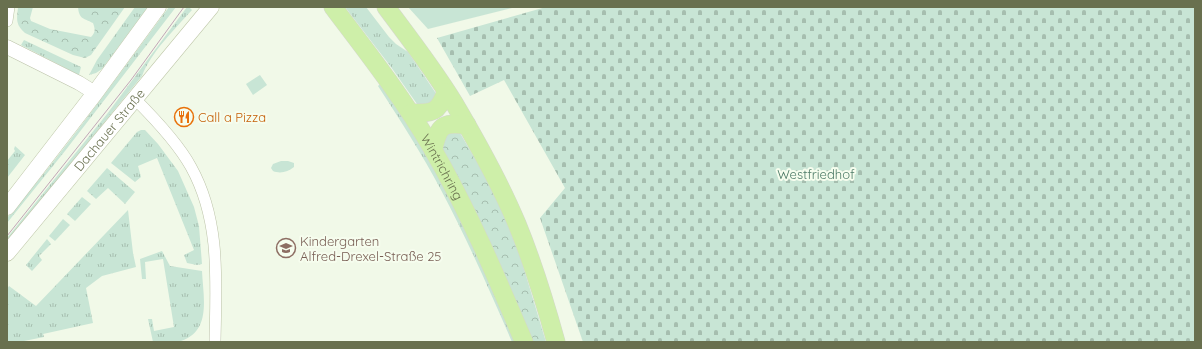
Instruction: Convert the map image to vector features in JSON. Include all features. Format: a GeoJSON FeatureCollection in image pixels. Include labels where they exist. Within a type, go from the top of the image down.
{"type":"FeatureCollection","features":[{"type":"Feature","properties":{"kind":"main road"},"geometry":{"type":"LineString","coordinates":[[7,207],[95,93],[158,7]]}},
{"type":"Feature","properties":{"kind":"main road","name":"Dachauer Straße"},"geometry":{"type":"LineString","coordinates":[[7,253],[211,7]]}},
{"type":"Feature","properties":{"kind":"main road","name":"Wintrichring"},"geometry":{"type":"LineString","coordinates":[[333,7],[411,113],[433,150],[466,210],[524,342]]}},
{"type":"Feature","properties":{"kind":"main road"},"geometry":{"type":"LineString","coordinates":[[386,7],[446,92],[467,125],[493,173],[516,224],[543,298],[556,342]]}},
{"type":"Feature","properties":{"kind":"main road"},"geometry":{"type":"LineString","coordinates":[[411,113],[432,112],[438,108],[446,92]]}},
{"type":"Feature","properties":{"kind":"main road"},"geometry":{"type":"LineString","coordinates":[[433,150],[437,136],[444,126],[449,124],[467,125]]}},
{"type":"Feature","properties":{"kind":"street"},"geometry":{"type":"LineString","coordinates":[[7,21],[9,7]]}},
{"type":"Feature","properties":{"kind":"street"},"geometry":{"type":"LineString","coordinates":[[7,47],[79,82],[95,93]]}},
{"type":"Feature","properties":{"kind":"street"},"geometry":{"type":"LineString","coordinates":[[135,99],[180,149],[191,167],[202,192],[211,221],[215,248],[215,342]]}},
{"type":"Feature","properties":{"kind":"green space"},"geometry":{"type":"Polygon","coordinates":[[[18,7],[33,7],[30,18],[31,21],[50,29],[91,37],[95,30],[93,23],[84,19],[79,14],[78,7],[125,7],[91,55],[85,58],[73,55],[25,33],[18,24],[18,7]]]}},
{"type":"Feature","properties":{"kind":"green space"},"geometry":{"type":"Polygon","coordinates":[[[135,7],[148,7],[102,69],[89,75],[97,60],[135,7]]]}},
{"type":"Feature","properties":{"kind":"green space"},"geometry":{"type":"Polygon","coordinates":[[[169,7],[176,7],[65,151],[7,223],[7,218],[70,141],[169,7]]]}},
{"type":"Feature","properties":{"kind":"green space"},"geometry":{"type":"Polygon","coordinates":[[[187,7],[192,10],[157,50],[142,76],[37,205],[7,246],[7,238],[107,114],[187,7]]]}},
{"type":"Feature","properties":{"kind":"green space"},"geometry":{"type":"Polygon","coordinates":[[[345,7],[366,7],[389,37],[408,52],[435,92],[436,97],[434,103],[422,107],[417,104],[345,7]]]}},
{"type":"Feature","properties":{"kind":"green space"},"geometry":{"type":"Polygon","coordinates":[[[408,7],[516,7],[428,29],[408,7]]]}},
{"type":"Feature","properties":{"kind":"green space","name":"Westfriedhof"},"geometry":{"type":"Polygon","coordinates":[[[546,7],[1195,7],[1195,342],[583,342],[540,218],[565,188],[504,80],[470,96],[437,38],[546,7]]]}},
{"type":"Feature","properties":{"kind":"green space"},"geometry":{"type":"Polygon","coordinates":[[[24,40],[81,67],[79,75],[21,45],[24,40]]]}},
{"type":"Feature","properties":{"kind":"green space"},"geometry":{"type":"Polygon","coordinates":[[[260,75],[267,85],[253,95],[246,84],[260,75]]]}},
{"type":"Feature","properties":{"kind":"green space"},"geometry":{"type":"Polygon","coordinates":[[[381,83],[407,122],[439,176],[516,342],[512,342],[478,265],[441,190],[419,150],[378,86],[381,83]]]}},
{"type":"Feature","properties":{"kind":"green space"},"geometry":{"type":"Polygon","coordinates":[[[145,130],[158,144],[178,171],[194,207],[199,226],[202,264],[197,265],[187,263],[184,255],[194,250],[157,158],[138,166],[141,177],[135,182],[111,163],[137,132],[145,130]]]}},
{"type":"Feature","properties":{"kind":"green space"},"geometry":{"type":"Polygon","coordinates":[[[446,131],[460,133],[484,174],[503,213],[521,259],[546,342],[533,342],[490,242],[441,146],[446,131]]]}},
{"type":"Feature","properties":{"kind":"green space"},"geometry":{"type":"Polygon","coordinates":[[[15,146],[25,155],[7,178],[7,161],[15,151],[15,146]]]}},
{"type":"Feature","properties":{"kind":"green space"},"geometry":{"type":"Polygon","coordinates":[[[281,161],[294,163],[294,167],[284,172],[273,171],[271,168],[273,164],[281,161]]]}},
{"type":"Feature","properties":{"kind":"green space"},"geometry":{"type":"Polygon","coordinates":[[[107,168],[135,192],[125,204],[108,188],[96,199],[87,191],[107,168]]]}},
{"type":"Feature","properties":{"kind":"green space"},"geometry":{"type":"Polygon","coordinates":[[[82,197],[91,204],[75,221],[67,214],[82,197]]]}},
{"type":"Feature","properties":{"kind":"green space"},"geometry":{"type":"Polygon","coordinates":[[[128,210],[136,267],[102,276],[86,288],[93,323],[43,334],[44,337],[19,342],[7,342],[7,289],[9,286],[36,306],[128,210]]]}},
{"type":"Feature","properties":{"kind":"green space"},"geometry":{"type":"Polygon","coordinates":[[[63,219],[70,225],[55,241],[49,236],[63,219]]]}},
{"type":"Feature","properties":{"kind":"green space"},"geometry":{"type":"Polygon","coordinates":[[[47,239],[51,244],[39,256],[42,260],[32,271],[26,265],[47,239]]]}},
{"type":"Feature","properties":{"kind":"green space"},"geometry":{"type":"Polygon","coordinates":[[[162,251],[170,266],[202,271],[204,312],[202,321],[198,329],[191,336],[181,341],[171,343],[153,342],[148,319],[152,319],[154,331],[174,327],[163,259],[145,262],[146,279],[142,279],[140,259],[162,251]]]}},
{"type":"Feature","properties":{"kind":"tram line"},"geometry":{"type":"LineString","coordinates":[[7,236],[131,80],[184,7]]}},
{"type":"Feature","properties":{"kind":"place","name":"Call a Pizza"},"geometry":{"type":"Point","coordinates":[184,117]}},
{"type":"Feature","properties":{"kind":"place","name":"Kindergarten Alfred-Drexel-Straße 25"},"geometry":{"type":"Point","coordinates":[286,248]}}]}
